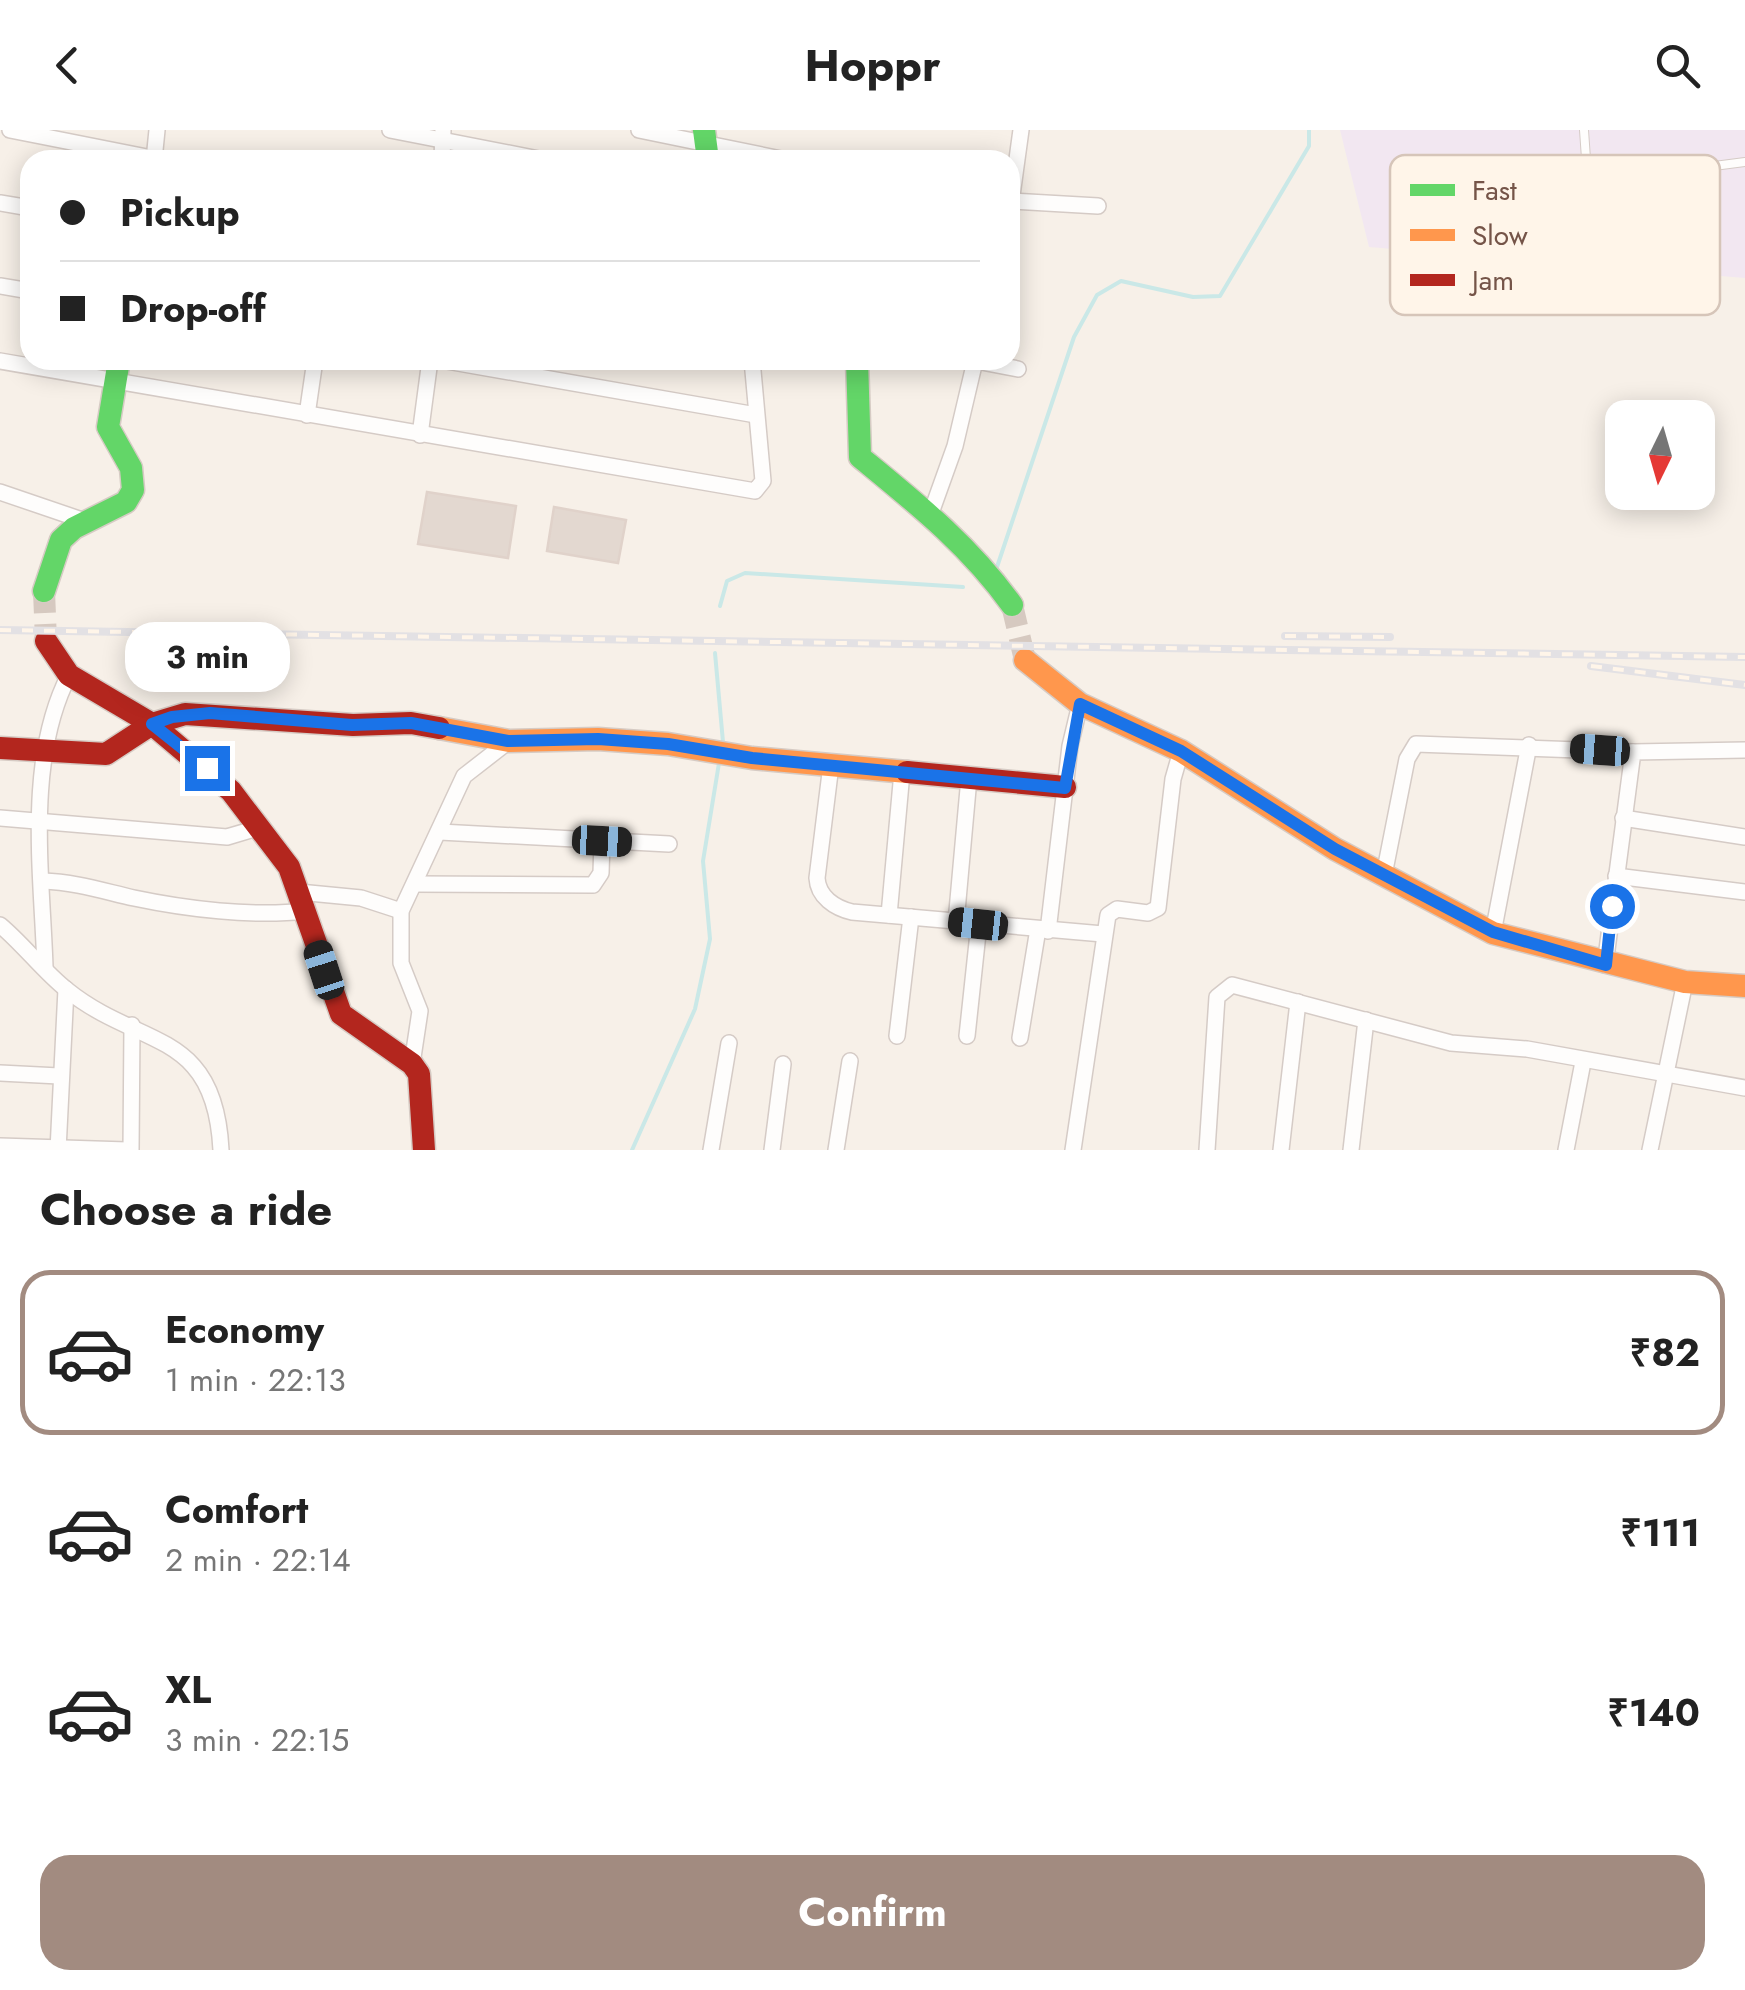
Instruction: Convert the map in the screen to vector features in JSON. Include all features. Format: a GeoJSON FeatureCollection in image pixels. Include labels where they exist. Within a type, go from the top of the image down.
{"type":"FeatureCollection","features":[{"type":"Feature","properties":{"kind":"street"},"geometry":{"type":"LineString","coordinates":[[10,130],[111,150]]}},
{"type":"Feature","properties":{"kind":"street"},"geometry":{"type":"LineString","coordinates":[[390,130],[443,136],[502,150]]}},
{"type":"Feature","properties":{"kind":"street"},"geometry":{"type":"LineString","coordinates":[[640,130],[736,150]]}},
{"type":"Feature","properties":{"kind":"street"},"geometry":{"type":"LineString","coordinates":[[1020,194],[1098,206]]}},
{"type":"Feature","properties":{"kind":"street"},"geometry":{"type":"LineString","coordinates":[[307,415],[314,370]]}},
{"type":"Feature","properties":{"kind":"street"},"geometry":{"type":"LineString","coordinates":[[420,435],[429,370]]}},
{"type":"Feature","properties":{"kind":"street"},"geometry":{"type":"LineString","coordinates":[[497,370],[756,416]]}},
{"type":"Feature","properties":{"kind":"street"},"geometry":{"type":"LineString","coordinates":[[44,591],[53,550],[62,534],[82,520],[120,508],[134,486],[133,472],[110,434],[108,412],[118,371],[307,415],[756,490],[763,481],[753,370]]}},
{"type":"Feature","properties":{"kind":"street"},"geometry":{"type":"LineString","coordinates":[[857,370],[860,458],[931,513],[982,563],[1012,604]]}},
{"type":"Feature","properties":{"kind":"street"},"geometry":{"type":"LineString","coordinates":[[931,513],[978,370]]}},
{"type":"Feature","properties":{"kind":"street"},"geometry":{"type":"LineString","coordinates":[[0,492],[82,520]]}},
{"type":"Feature","properties":{"kind":"street"},"geometry":{"type":"LineString","coordinates":[[46,641],[69,675],[152,724],[207,768],[260,827],[288,867],[341,1014],[412,1064]]}},
{"type":"Feature","properties":{"kind":"street"},"geometry":{"type":"LineString","coordinates":[[1024,660],[1080,704],[1181,751],[1271,810],[1493,932],[1606,965],[1685,982],[1745,986]]}},
{"type":"Feature","properties":{"kind":"street"},"geometry":{"type":"LineString","coordinates":[[45,967],[41,822],[47,751],[56,706],[69,675]]}},
{"type":"Feature","properties":{"kind":"street"},"geometry":{"type":"LineString","coordinates":[[1020,1038],[1043,930],[1080,704]]}},
{"type":"Feature","properties":{"kind":"street"},"geometry":{"type":"LineString","coordinates":[[0,748],[106,754],[152,724],[184,714],[228,714],[352,725],[411,723],[508,741],[598,739],[668,744],[831,766],[1065,788]]}},
{"type":"Feature","properties":{"kind":"street"},"geometry":{"type":"LineString","coordinates":[[424,1150],[422,1088],[412,1064],[420,1011],[401,963],[401,910],[464,776],[508,741]]}},
{"type":"Feature","properties":{"kind":"street"},"geometry":{"type":"LineString","coordinates":[[1384,875],[1406,758],[1416,744],[1633,752],[1645,748],[1745,750]]}},
{"type":"Feature","properties":{"kind":"street"},"geometry":{"type":"LineString","coordinates":[[1493,932],[1529,746]]}},
{"type":"Feature","properties":{"kind":"street"},"geometry":{"type":"LineString","coordinates":[[1073,1150],[1103,934],[1112,910],[1148,913],[1158,908],[1172,780],[1181,751]]}},
{"type":"Feature","properties":{"kind":"street"},"geometry":{"type":"LineString","coordinates":[[1606,965],[1633,752]]}},
{"type":"Feature","properties":{"kind":"street"},"geometry":{"type":"LineString","coordinates":[[831,766],[817,886],[844,910],[1103,934]]}},
{"type":"Feature","properties":{"kind":"street"},"geometry":{"type":"LineString","coordinates":[[888,916],[902,772]]}},
{"type":"Feature","properties":{"kind":"street"},"geometry":{"type":"LineString","coordinates":[[956,922],[969,778]]}},
{"type":"Feature","properties":{"kind":"street"},"geometry":{"type":"LineString","coordinates":[[0,818],[227,836],[260,827]]}},
{"type":"Feature","properties":{"kind":"street"},"geometry":{"type":"LineString","coordinates":[[1623,818],[1745,837]]}},
{"type":"Feature","properties":{"kind":"street"},"geometry":{"type":"LineString","coordinates":[[440,832],[669,844]]}},
{"type":"Feature","properties":{"kind":"street"},"geometry":{"type":"LineString","coordinates":[[415,884],[593,885],[602,873],[602,841]]}},
{"type":"Feature","properties":{"kind":"street"},"geometry":{"type":"LineString","coordinates":[[1616,876],[1745,892]]}},
{"type":"Feature","properties":{"kind":"street"},"geometry":{"type":"LineString","coordinates":[[42,881],[81,884],[136,899],[272,914],[302,902],[361,898],[401,910]]}},
{"type":"Feature","properties":{"kind":"street"},"geometry":{"type":"LineString","coordinates":[[896,1036],[911,918]]}},
{"type":"Feature","properties":{"kind":"street"},"geometry":{"type":"LineString","coordinates":[[968,1036],[978,924]]}},
{"type":"Feature","properties":{"kind":"street"},"geometry":{"type":"LineString","coordinates":[[0,925],[66,990],[165,1040],[212,1090],[218,1108],[221,1150]]}},
{"type":"Feature","properties":{"kind":"street"},"geometry":{"type":"LineString","coordinates":[[1650,1150],[1685,982]]}},
{"type":"Feature","properties":{"kind":"street"},"geometry":{"type":"LineString","coordinates":[[1207,1150],[1219,991],[1232,985],[1451,1043],[1527,1049],[1745,1088]]}},
{"type":"Feature","properties":{"kind":"street"},"geometry":{"type":"LineString","coordinates":[[58,1149],[66,990]]}},
{"type":"Feature","properties":{"kind":"street"},"geometry":{"type":"LineString","coordinates":[[1282,1150],[1298,1002]]}},
{"type":"Feature","properties":{"kind":"street"},"geometry":{"type":"LineString","coordinates":[[1351,1150],[1366,1020]]}},
{"type":"Feature","properties":{"kind":"street"},"geometry":{"type":"LineString","coordinates":[[0,1146],[129,1150],[132,1025]]}},
{"type":"Feature","properties":{"kind":"street"},"geometry":{"type":"LineString","coordinates":[[711,1150],[717,1134],[730,1044]]}},
{"type":"Feature","properties":{"kind":"street"},"geometry":{"type":"LineString","coordinates":[[836,1150],[850,1061]]}},
{"type":"Feature","properties":{"kind":"street"},"geometry":{"type":"LineString","coordinates":[[1566,1150],[1583,1062]]}},
{"type":"Feature","properties":{"kind":"street"},"geometry":{"type":"LineString","coordinates":[[772,1150],[783,1064]]}},
{"type":"Feature","properties":{"kind":"street"},"geometry":{"type":"LineString","coordinates":[[0,1074],[59,1076]]}},
{"type":"Feature","properties":{"kind":"lane"},"geometry":{"type":"LineString","coordinates":[[1584,130],[1586,155]]}},
{"type":"Feature","properties":{"kind":"lane"},"geometry":{"type":"LineString","coordinates":[[1720,165],[1745,162]]}},
{"type":"Feature","properties":{"kind":"shaded area"},"geometry":{"type":"Polygon","coordinates":[[[1340,130],[1745,130],[1745,278],[1720,276],[1720,155],[1390,155],[1390,249],[1369,247],[1340,130]]]}},
{"type":"Feature","properties":{"kind":"building"},"geometry":{"type":"Polygon","coordinates":[[[427,492],[516,506],[508,558],[418,544],[427,492]]]}},
{"type":"Feature","properties":{"kind":"building"},"geometry":{"type":"Polygon","coordinates":[[[554,507],[626,520],[618,563],[547,551],[554,507]]]}},
{"type":"Feature","properties":{"kind":"waterway"},"geometry":{"type":"LineString","coordinates":[[997,567],[1074,337],[1097,295],[1121,281],[1193,297],[1220,296],[1309,146],[1309,130]]}},
{"type":"Feature","properties":{"kind":"waterway"},"geometry":{"type":"LineString","coordinates":[[720,606],[727,581],[745,573],[963,587]]}},
{"type":"Feature","properties":{"kind":"waterway"},"geometry":{"type":"LineString","coordinates":[[715,653],[723,742]]}},
{"type":"Feature","properties":{"kind":"waterway"},"geometry":{"type":"LineString","coordinates":[[632,1150],[695,1009],[710,939],[703,861],[719,763]]}},
{"type":"Feature","properties":{"kind":"tunnel"},"geometry":{"type":"LineString","coordinates":[[44,591],[46,641]]}},
{"type":"Feature","properties":{"kind":"tunnel"},"geometry":{"type":"LineString","coordinates":[[1012,605],[1025,660]]}},
{"type":"Feature","properties":{"kind":"railway"},"geometry":{"type":"LineString","coordinates":[[0,630],[1745,657]]}},
{"type":"Feature","properties":{"kind":"railway"},"geometry":{"type":"LineString","coordinates":[[1285,636],[1390,637]]}},
{"type":"Feature","properties":{"kind":"railway"},"geometry":{"type":"LineString","coordinates":[[1591,666],[1745,685]]}},
{"type":"Feature","properties":{"kind":"traffic: fast"},"geometry":{"type":"LineString","coordinates":[[704,130],[707,150]]}},
{"type":"Feature","properties":{"kind":"traffic: fast"},"geometry":{"type":"LineString","coordinates":[[44,591],[61,540],[74,528],[126,502],[133,490],[131,468],[108,427],[117,370]]}},
{"type":"Feature","properties":{"kind":"traffic: fast"},"geometry":{"type":"LineString","coordinates":[[857,370],[860,457],[960,544],[1012,605]]}},
{"type":"Feature","properties":{"kind":"traffic: slow"},"geometry":{"type":"LineString","coordinates":[[1025,660],[1080,704],[1181,751],[1335,849],[1493,933],[1685,982],[1745,986]]}},
{"type":"Feature","properties":{"kind":"traffic: slow"},"geometry":{"type":"LineString","coordinates":[[439,728],[509,741],[598,739],[668,744],[752,758],[907,772]]}},
{"type":"Feature","properties":{"kind":"traffic: jam"},"geometry":{"type":"LineString","coordinates":[[46,641],[69,675],[152,724],[231,791],[289,867],[341,1014],[412,1064],[419,1074],[424,1150]]}},
{"type":"Feature","properties":{"kind":"traffic: jam"},"geometry":{"type":"LineString","coordinates":[[0,748],[106,754],[152,724],[185,714],[353,725],[411,723],[439,728]]}},
{"type":"Feature","properties":{"kind":"traffic: jam"},"geometry":{"type":"LineString","coordinates":[[907,772],[1065,787]]}},
{"type":"Feature","properties":{"kind":"route"},"geometry":{"type":"LineString","coordinates":[[207,768],[152,724],[184,714],[210,713],[352,725],[411,723],[508,741],[598,739],[668,744],[752,758],[1065,788],[1080,704],[1181,751],[1335,849],[1506,938],[1606,965],[1612,906]]}}]}
